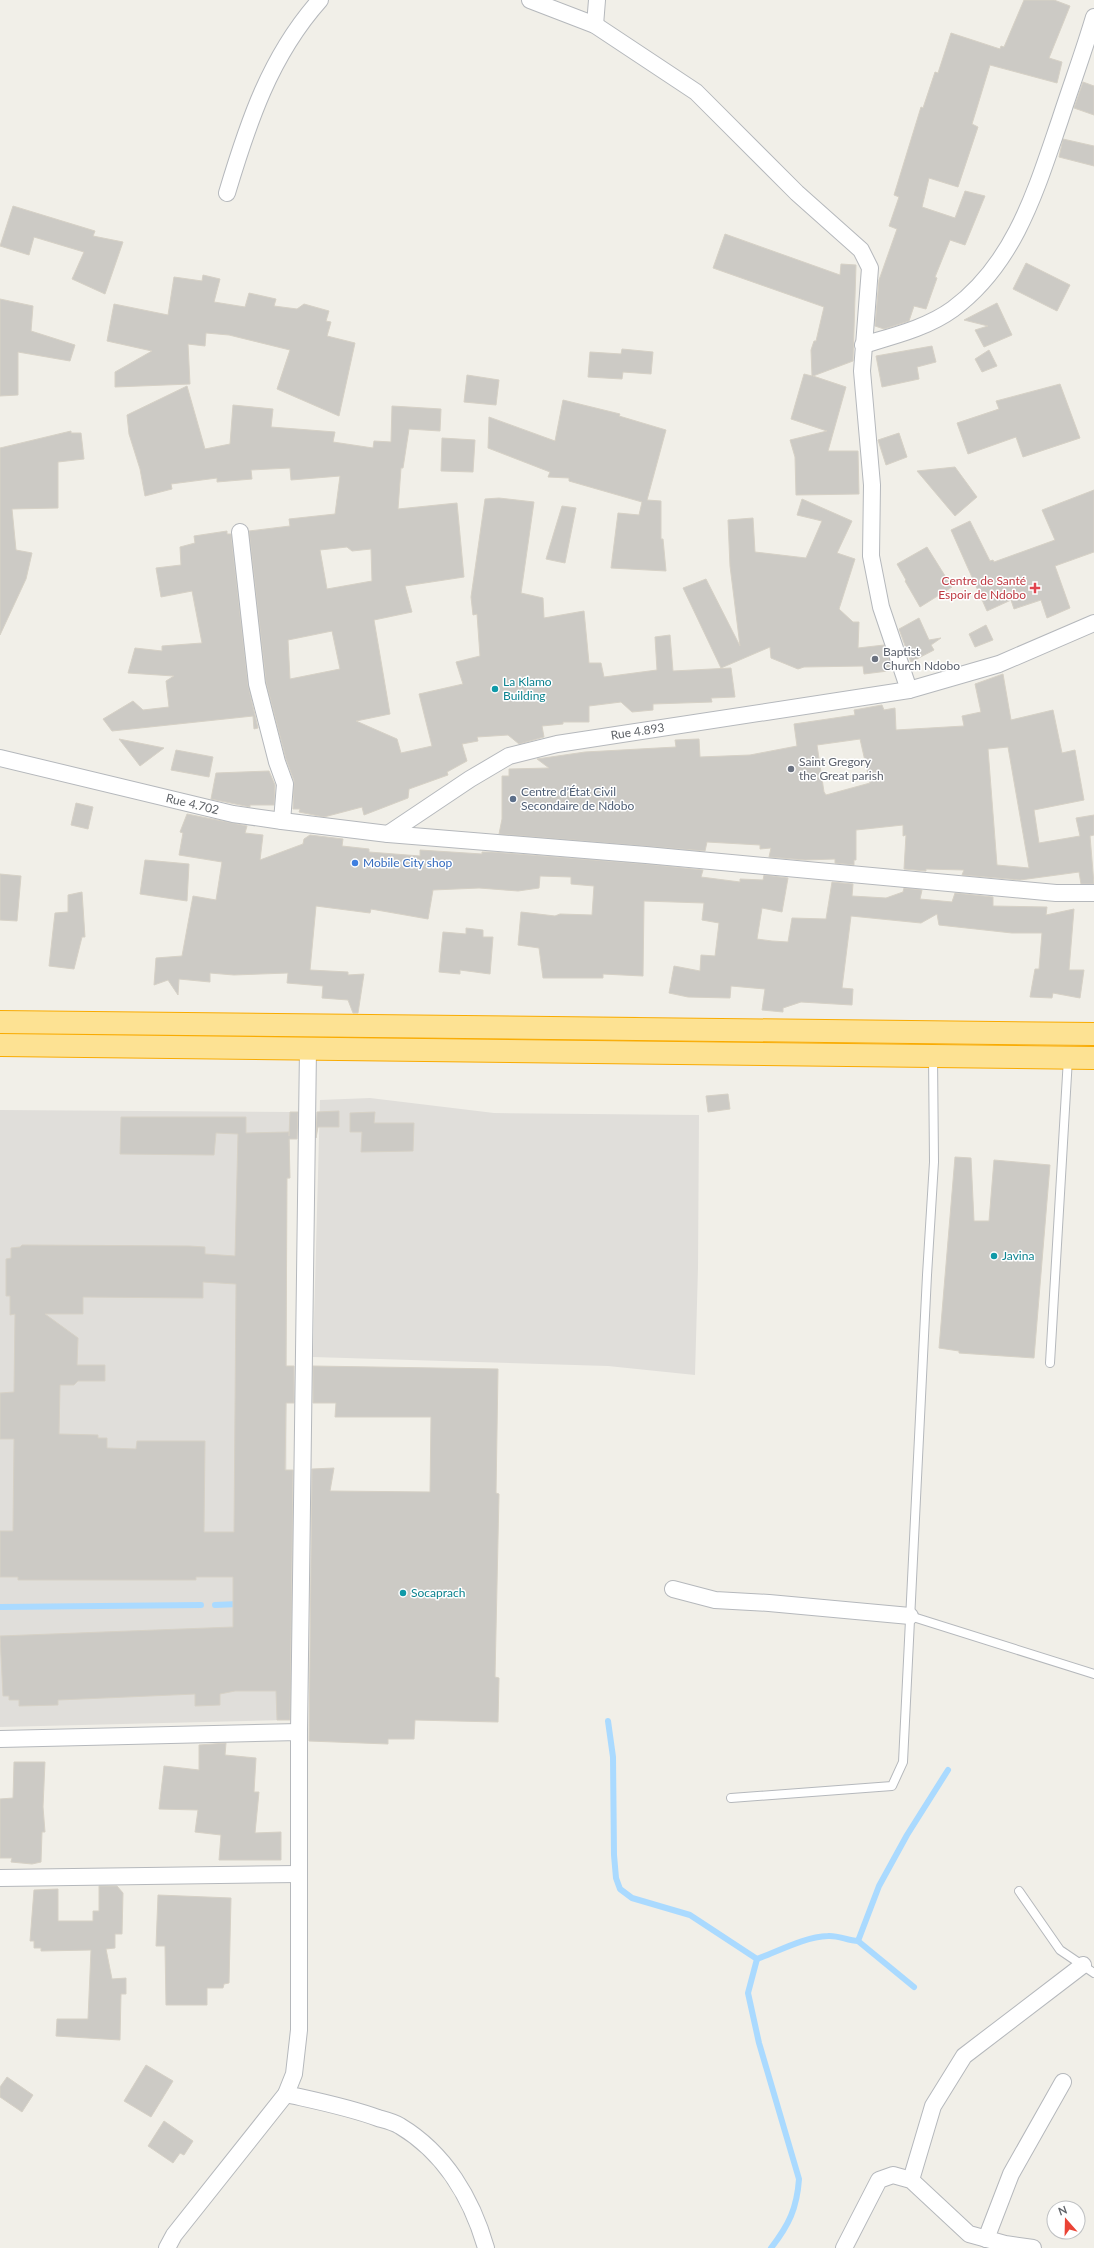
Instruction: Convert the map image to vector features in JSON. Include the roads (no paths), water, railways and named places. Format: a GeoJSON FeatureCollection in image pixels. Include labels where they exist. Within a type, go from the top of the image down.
{"type":"FeatureCollection","features":[{"type":"Feature","properties":{"kind":"highway"},"geometry":{"type":"LineString","coordinates":[[0,1022],[1094,1034]]}},
{"type":"Feature","properties":{"kind":"highway"},"geometry":{"type":"LineString","coordinates":[[660,1051],[662,1029]]}},
{"type":"Feature","properties":{"kind":"highway"},"geometry":{"type":"LineString","coordinates":[[0,1045],[660,1051],[1094,1058]]}},
{"type":"Feature","properties":{"kind":"street"},"geometry":{"type":"LineString","coordinates":[[227,193],[246,129],[264,85],[287,44],[320,0]]}},
{"type":"Feature","properties":{"kind":"street"},"geometry":{"type":"LineString","coordinates":[[530,0],[595,25],[696,92],[797,193],[861,250],[870,268],[862,371],[872,485],[871,556],[881,607],[909,690]]}},
{"type":"Feature","properties":{"kind":"street"},"geometry":{"type":"LineString","coordinates":[[595,25],[597,0]]}},
{"type":"Feature","properties":{"kind":"street"},"geometry":{"type":"LineString","coordinates":[[863,345],[920,327],[952,310],[986,279],[1008,249],[1034,195],[1094,17]]}},
{"type":"Feature","properties":{"kind":"street"},"geometry":{"type":"LineString","coordinates":[[240,532],[257,684],[277,762],[285,784],[282,821]]}},
{"type":"Feature","properties":{"kind":"street","name":"Rue 4.893"},"geometry":{"type":"LineString","coordinates":[[388,834],[470,779],[509,756],[557,744],[909,690],[999,664],[1094,623]]}},
{"type":"Feature","properties":{"kind":"street","name":"Rue 4.702"},"geometry":{"type":"LineString","coordinates":[[0,758],[233,814],[282,821],[388,834],[646,855],[1048,892],[1094,893]]}},
{"type":"Feature","properties":{"kind":"street"},"geometry":{"type":"LineString","coordinates":[[167,2248],[174,2235],[286,2094],[294,2074],[299,2030],[299,1732],[308,1048]]}},
{"type":"Feature","properties":{"kind":"street"},"geometry":{"type":"LineString","coordinates":[[673,1589],[715,1600],[770,1603],[910,1616]]}},
{"type":"Feature","properties":{"kind":"street"},"geometry":{"type":"LineString","coordinates":[[0,1739],[299,1732]]}},
{"type":"Feature","properties":{"kind":"street"},"geometry":{"type":"LineString","coordinates":[[0,1878],[298,1874]]}},
{"type":"Feature","properties":{"kind":"street"},"geometry":{"type":"LineString","coordinates":[[911,2180],[933,2106],[964,2056],[1089,1969]]}},
{"type":"Feature","properties":{"kind":"street"},"geometry":{"type":"LineString","coordinates":[[986,2239],[1011,2174],[1063,2082]]}},
{"type":"Feature","properties":{"kind":"street"},"geometry":{"type":"LineString","coordinates":[[286,2094],[357,2111],[399,2125],[428,2145],[460,2185],[478,2221],[486,2248]]}},
{"type":"Feature","properties":{"kind":"street"},"geometry":{"type":"LineString","coordinates":[[844,2248],[879,2180],[893,2175],[911,2180],[969,2234],[986,2239],[1033,2248]]}},
{"type":"Feature","properties":{"kind":"lane"},"geometry":{"type":"LineString","coordinates":[[731,1798],[892,1786],[903,1762],[934,1162],[934,1056]]}},
{"type":"Feature","properties":{"kind":"lane"},"geometry":{"type":"LineString","coordinates":[[1050,1363],[1068,1057]]}},
{"type":"Feature","properties":{"kind":"lane"},"geometry":{"type":"LineString","coordinates":[[910,1616],[1094,1674]]}},
{"type":"Feature","properties":{"kind":"lane"},"geometry":{"type":"LineString","coordinates":[[1019,1891],[1060,1950],[1089,1969]]}},
{"type":"Feature","properties":{"kind":"waterway"},"geometry":{"type":"LineString","coordinates":[[215,1605],[239,1604]]}},
{"type":"Feature","properties":{"kind":"waterway"},"geometry":{"type":"LineString","coordinates":[[0,1607],[201,1605]]}},
{"type":"Feature","properties":{"kind":"waterway"},"geometry":{"type":"LineString","coordinates":[[608,1721],[613,1757],[614,1855],[616,1878],[620,1889],[632,1898],[690,1915],[757,1959]]}},
{"type":"Feature","properties":{"kind":"waterway"},"geometry":{"type":"LineString","coordinates":[[858,1941],[879,1886],[907,1835],[948,1770]]}},
{"type":"Feature","properties":{"kind":"waterway"},"geometry":{"type":"LineString","coordinates":[[757,1959],[810,1939],[836,1936],[858,1941],[914,1987]]}},
{"type":"Feature","properties":{"kind":"waterway"},"geometry":{"type":"LineString","coordinates":[[757,1959],[748,1993],[759,2043],[799,2179],[796,2199],[791,2216],[783,2232],[771,2248]]}},
{"type":"Feature","properties":{"kind":"place","name":"Centre de Santé Espoir de Ndobo"},"geometry":{"type":"Point","coordinates":[1035,588]}},
{"type":"Feature","properties":{"kind":"place","name":"Baptist Church Ndobo"},"geometry":{"type":"Point","coordinates":[875,659]}},
{"type":"Feature","properties":{"kind":"place","name":"La Klamo Building"},"geometry":{"type":"Point","coordinates":[495,689]}},
{"type":"Feature","properties":{"kind":"place","name":"Saint Gregory the Great parish"},"geometry":{"type":"Point","coordinates":[791,769]}},
{"type":"Feature","properties":{"kind":"place","name":"Centre d’État Civil Secondaire de Ndobo"},"geometry":{"type":"Point","coordinates":[513,799]}},
{"type":"Feature","properties":{"kind":"place","name":"Mobile City shop"},"geometry":{"type":"Point","coordinates":[355,863]}},
{"type":"Feature","properties":{"kind":"place","name":"Javina"},"geometry":{"type":"Point","coordinates":[994,1256]}},
{"type":"Feature","properties":{"kind":"place","name":"Socaprach"},"geometry":{"type":"Point","coordinates":[403,1593]}}]}
